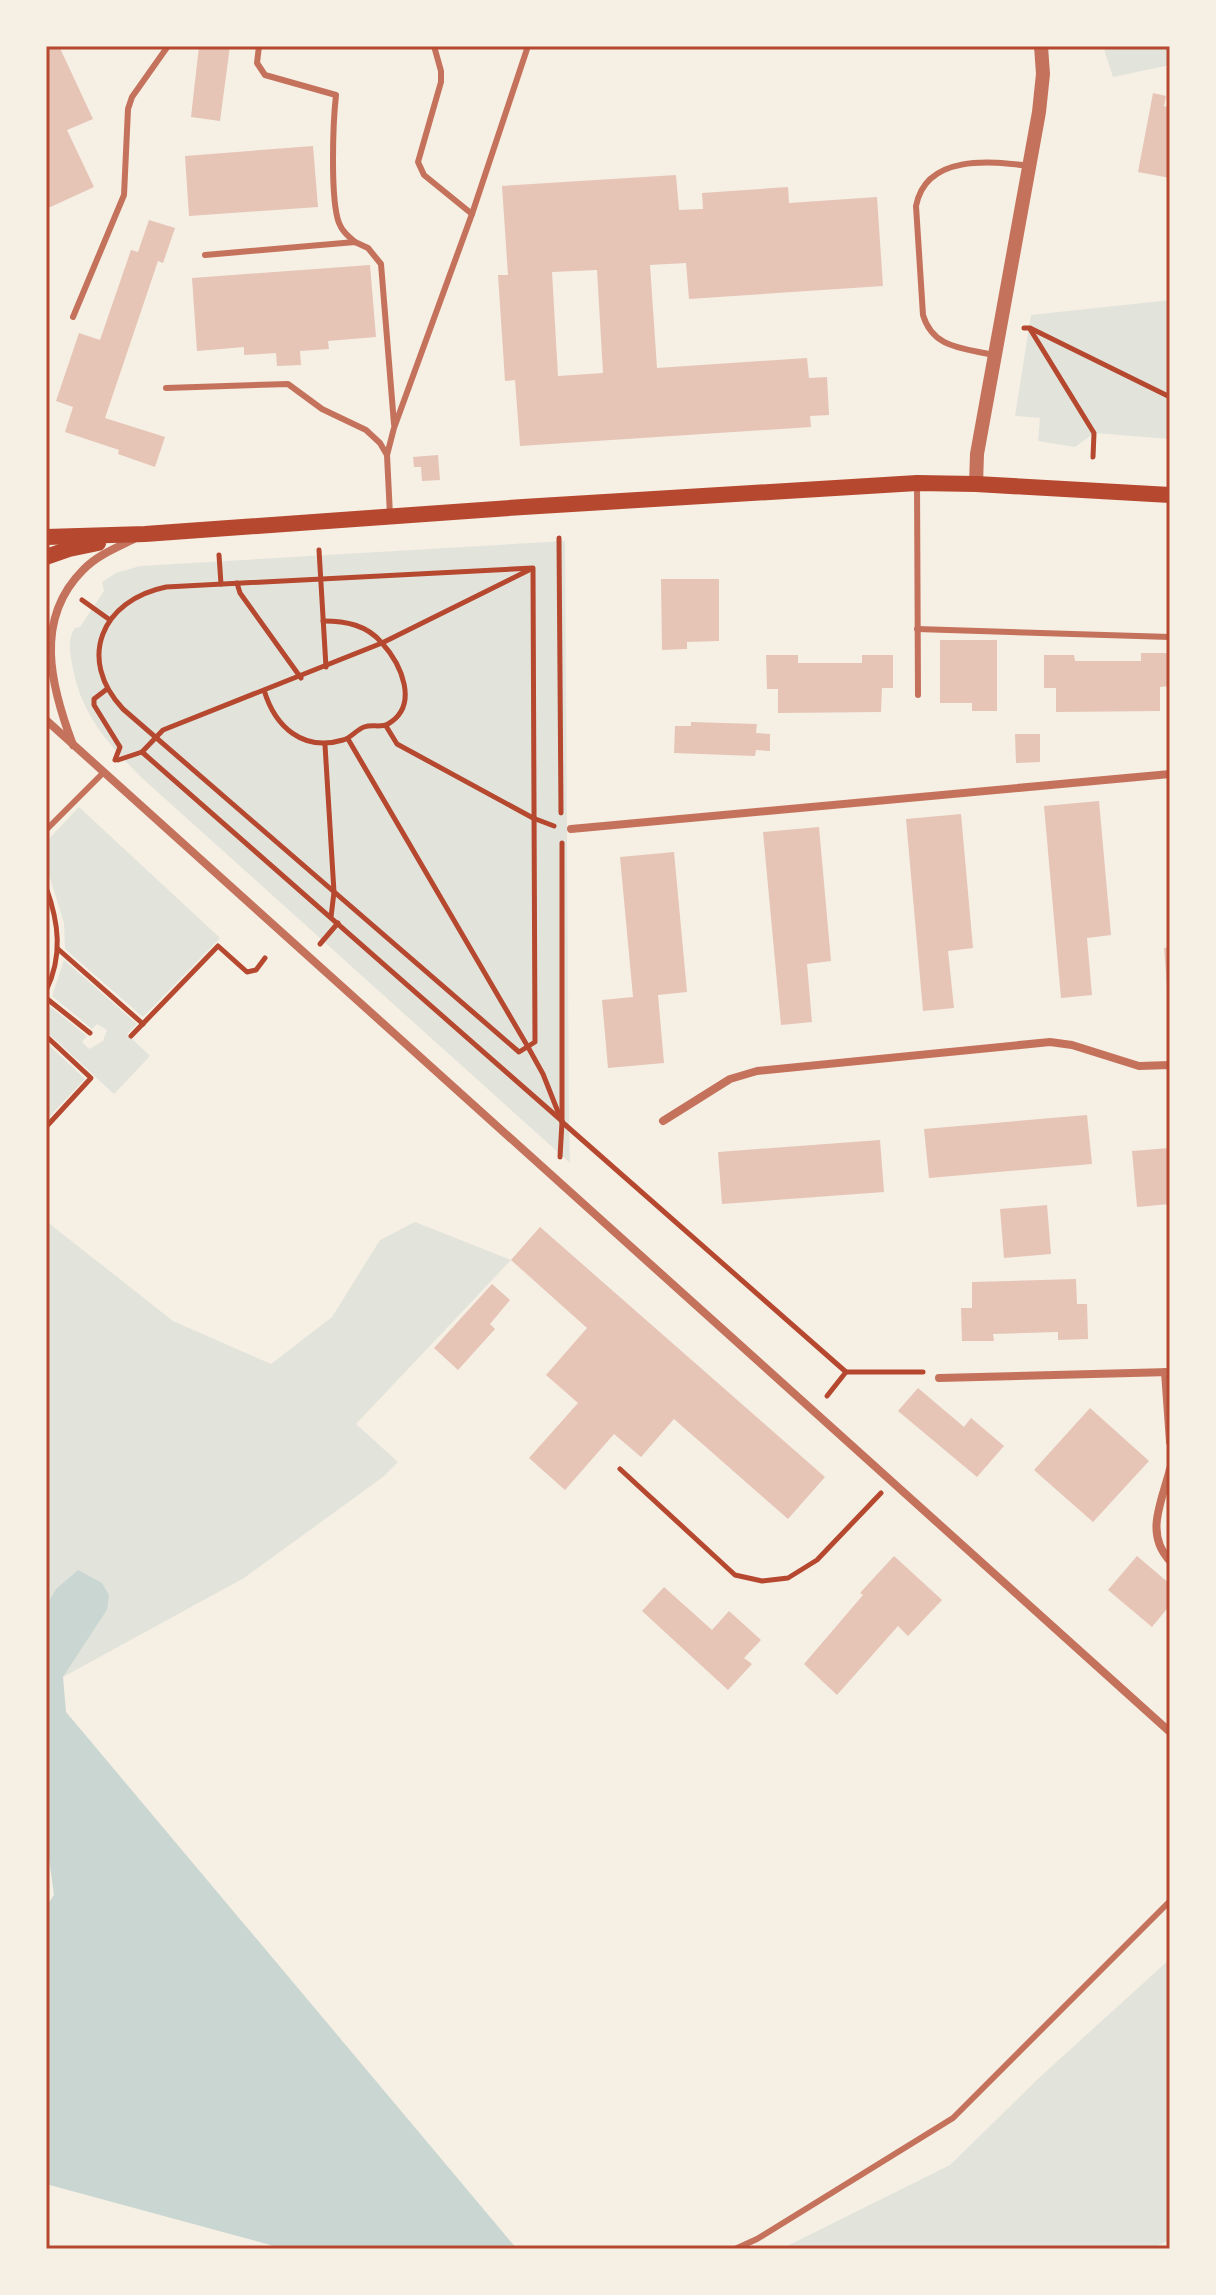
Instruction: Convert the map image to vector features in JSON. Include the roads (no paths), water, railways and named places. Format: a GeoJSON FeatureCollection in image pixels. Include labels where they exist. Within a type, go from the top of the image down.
{"type":"FeatureCollection","features":[{"type":"Feature","properties":{"kind":"main road"},"geometry":{"type":"LineString","coordinates":[[46,537],[145,534],[917,483],[1170,495]]}},
{"type":"Feature","properties":{"kind":"main road"},"geometry":{"type":"LineString","coordinates":[[46,557],[69,549],[145,534]]}},
{"type":"Feature","properties":{"kind":"street"},"geometry":{"type":"LineString","coordinates":[[976,484],[977,454],[1042,93],[1041,46]]}},
{"type":"Feature","properties":{"kind":"street"},"geometry":{"type":"LineString","coordinates":[[73,746],[51,676],[50,634],[60,600],[82,570],[106,552],[145,534]]}},
{"type":"Feature","properties":{"kind":"street"},"geometry":{"type":"LineString","coordinates":[[46,722],[1170,1732]]}},
{"type":"Feature","properties":{"kind":"street"},"geometry":{"type":"LineString","coordinates":[[571,829],[1170,774]]}},
{"type":"Feature","properties":{"kind":"street"},"geometry":{"type":"LineString","coordinates":[[663,1121],[720,1084],[757,1071],[1050,1042],[1072,1045],[1139,1066],[1170,1065]]}},
{"type":"Feature","properties":{"kind":"street"},"geometry":{"type":"LineString","coordinates":[[939,1378],[1167,1372],[1170,1442]]}},
{"type":"Feature","properties":{"kind":"street"},"geometry":{"type":"LineString","coordinates":[[1170,1469],[1155,1527],[1157,1542],[1170,1561]]}},
{"type":"Feature","properties":{"kind":"lane"},"geometry":{"type":"LineString","coordinates":[[73,317],[124,195],[128,109],[132,97],[168,46]]}},
{"type":"Feature","properties":{"kind":"lane"},"geometry":{"type":"LineString","coordinates":[[259,46],[257,63],[265,75],[336,95],[333,135],[336,212],[342,230],[355,242],[368,248],[381,264],[394,428]]}},
{"type":"Feature","properties":{"kind":"lane"},"geometry":{"type":"LineString","coordinates":[[434,46],[441,82],[418,162],[424,175],[472,214]]}},
{"type":"Feature","properties":{"kind":"lane"},"geometry":{"type":"LineString","coordinates":[[390,518],[387,455],[394,428],[472,214],[528,46]]}},
{"type":"Feature","properties":{"kind":"lane"},"geometry":{"type":"LineString","coordinates":[[995,356],[943,344],[925,325],[916,206],[918,196],[931,178],[954,166],[1000,162],[1030,166]]}},
{"type":"Feature","properties":{"kind":"lane"},"geometry":{"type":"LineString","coordinates":[[205,255],[355,242]]}},
{"type":"Feature","properties":{"kind":"lane"},"geometry":{"type":"LineString","coordinates":[[166,388],[288,384],[322,409],[366,430],[387,455]]}},
{"type":"Feature","properties":{"kind":"lane"},"geometry":{"type":"LineString","coordinates":[[917,483],[918,695]]}},
{"type":"Feature","properties":{"kind":"lane"},"geometry":{"type":"LineString","coordinates":[[917,629],[1170,637]]}},
{"type":"Feature","properties":{"kind":"lane"},"geometry":{"type":"LineString","coordinates":[[46,830],[103,773]]}},
{"type":"Feature","properties":{"kind":"lane"},"geometry":{"type":"LineString","coordinates":[[735,2249],[757,2239],[953,2118],[1170,1901]]}}]}
